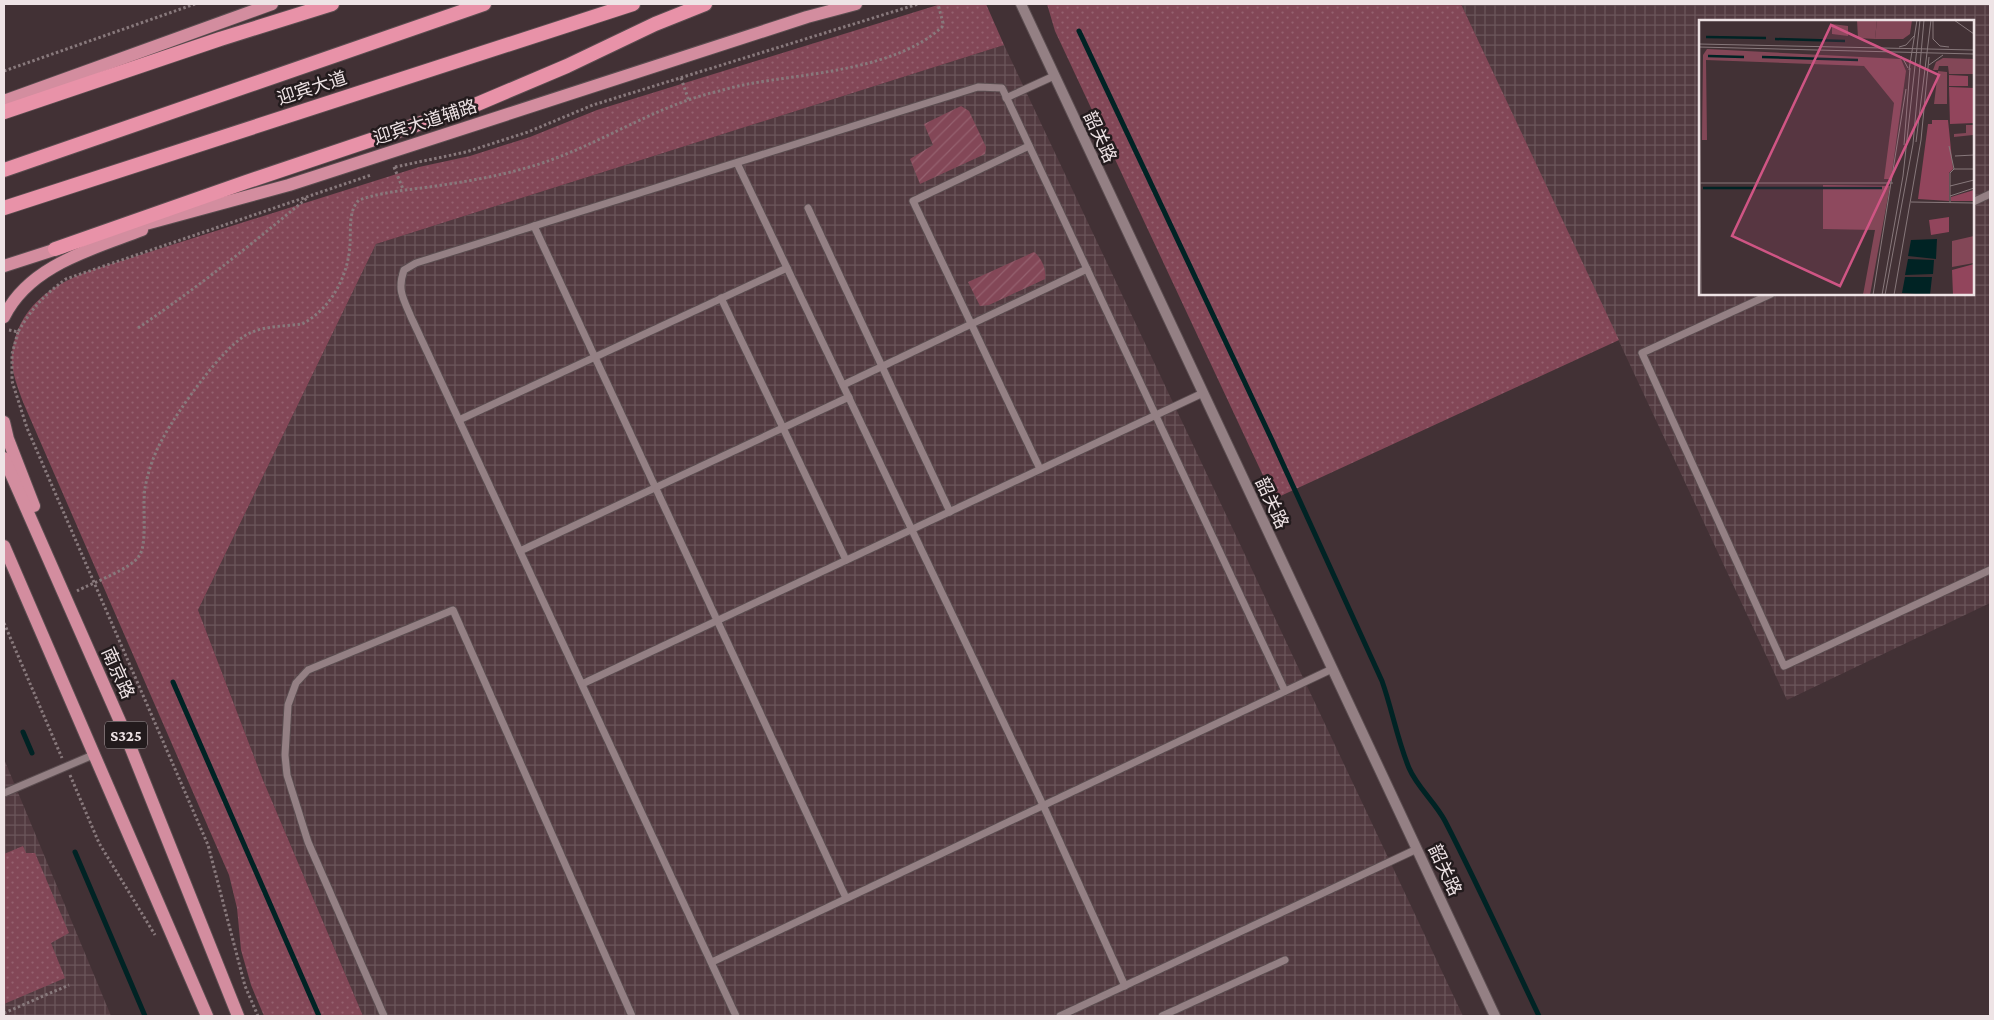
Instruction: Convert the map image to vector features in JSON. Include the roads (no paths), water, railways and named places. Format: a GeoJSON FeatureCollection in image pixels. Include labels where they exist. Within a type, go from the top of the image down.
{"type":"FeatureCollection","features":[{"type":"Feature","properties":{"kind":"highway"},"geometry":{"type":"LineString","coordinates":[[4,112],[220,39],[332,4]]}},
{"type":"Feature","properties":{"kind":"highway","name":"迎宾大道"},"geometry":{"type":"LineString","coordinates":[[4,170],[484,4]]}},
{"type":"Feature","properties":{"kind":"highway","name":"迎宾大道"},"geometry":{"type":"LineString","coordinates":[[4,208],[632,4]]}},
{"type":"Feature","properties":{"kind":"highway"},"geometry":{"type":"LineString","coordinates":[[55,249],[474,105],[567,66],[655,24],[705,4]]}},
{"type":"Feature","properties":{"kind":"main road"},"geometry":{"type":"LineString","coordinates":[[4,101],[272,4]]}},
{"type":"Feature","properties":{"kind":"main road","name":"迎宾大道辅路"},"geometry":{"type":"LineString","coordinates":[[4,266],[55,249],[289,185],[807,17],[856,4]]}},
{"type":"Feature","properties":{"kind":"main road"},"geometry":{"type":"LineString","coordinates":[[4,95],[78,74]]}},
{"type":"Feature","properties":{"kind":"main road"},"geometry":{"type":"LineString","coordinates":[[4,317],[25,287],[62,262],[186,213]]}},
{"type":"Feature","properties":{"kind":"main road"},"geometry":{"type":"LineString","coordinates":[[4,422],[8,439],[108,692]]}},
{"type":"Feature","properties":{"kind":"main road","name":"南京路"},"geometry":{"type":"LineString","coordinates":[[4,458],[108,692],[238,1016]]}},
{"type":"Feature","properties":{"kind":"main road","name":"S325"},"geometry":{"type":"LineString","coordinates":[[4,546],[207,1016]]}},
{"type":"Feature","properties":{"kind":"street","name":"韶关路"},"geometry":{"type":"LineString","coordinates":[[1021,4],[1495,1016]]}},
{"type":"Feature","properties":{"kind":"lane"},"geometry":{"type":"LineString","coordinates":[[1006,98],[1054,76]]}},
{"type":"Feature","properties":{"kind":"lane"},"geometry":{"type":"LineString","coordinates":[[736,1016],[403,298],[400,282],[404,270],[416,263],[978,87],[1002,88],[1285,691]]}},
{"type":"Feature","properties":{"kind":"lane"},"geometry":{"type":"LineString","coordinates":[[1029,146],[913,201],[1040,470]]}},
{"type":"Feature","properties":{"kind":"lane"},"geometry":{"type":"LineString","coordinates":[[737,163],[1043,805],[1125,986]]}},
{"type":"Feature","properties":{"kind":"lane"},"geometry":{"type":"LineString","coordinates":[[1974,202],[1990,194]]}},
{"type":"Feature","properties":{"kind":"lane"},"geometry":{"type":"LineString","coordinates":[[808,208],[950,512]]}},
{"type":"Feature","properties":{"kind":"lane"},"geometry":{"type":"LineString","coordinates":[[534,226],[846,898]]}},
{"type":"Feature","properties":{"kind":"lane"},"geometry":{"type":"LineString","coordinates":[[459,420],[787,268]]}},
{"type":"Feature","properties":{"kind":"lane"},"geometry":{"type":"LineString","coordinates":[[843,385],[1087,269]]}},
{"type":"Feature","properties":{"kind":"lane"},"geometry":{"type":"LineString","coordinates":[[1769,295],[1642,353],[1784,666],[1990,570]]}},
{"type":"Feature","properties":{"kind":"lane"},"geometry":{"type":"LineString","coordinates":[[721,298],[846,560]]}},
{"type":"Feature","properties":{"kind":"lane"},"geometry":{"type":"LineString","coordinates":[[582,684],[1203,393]]}},
{"type":"Feature","properties":{"kind":"lane"},"geometry":{"type":"LineString","coordinates":[[520,551],[849,397]]}},
{"type":"Feature","properties":{"kind":"lane"},"geometry":{"type":"LineString","coordinates":[[384,1016],[308,842],[287,775],[288,705],[296,683],[308,670],[453,610],[632,1016]]}},
{"type":"Feature","properties":{"kind":"lane"},"geometry":{"type":"LineString","coordinates":[[712,962],[1332,669]]}},
{"type":"Feature","properties":{"kind":"lane"},"geometry":{"type":"LineString","coordinates":[[4,793],[93,755]]}},
{"type":"Feature","properties":{"kind":"lane"},"geometry":{"type":"LineString","coordinates":[[1060,1016],[1417,850]]}},
{"type":"Feature","properties":{"kind":"lane"},"geometry":{"type":"LineString","coordinates":[[1162,1016],[1285,960]]}},
{"type":"Feature","properties":{"kind":"waterway"},"geometry":{"type":"LineString","coordinates":[[1079,31],[1272,440],[1382,681],[1401,746],[1412,775],[1445,821],[1539,1016]]}},
{"type":"Feature","properties":{"kind":"waterway"},"geometry":{"type":"LineString","coordinates":[[173,682],[319,1016]]}},
{"type":"Feature","properties":{"kind":"waterway"},"geometry":{"type":"LineString","coordinates":[[23,732],[32,753]]}},
{"type":"Feature","properties":{"kind":"waterway"},"geometry":{"type":"LineString","coordinates":[[75,852],[145,1016]]}}]}
